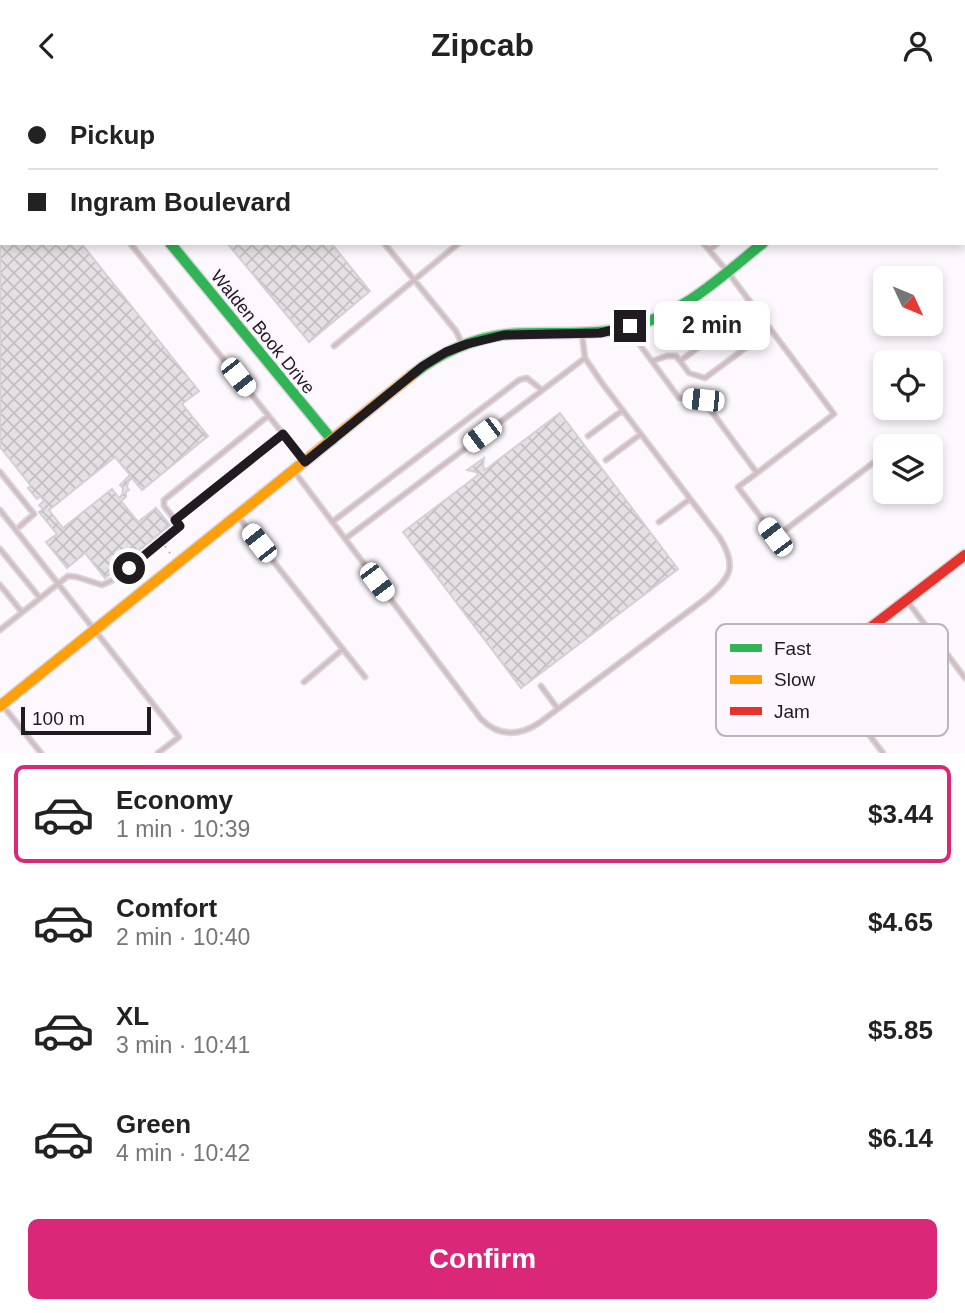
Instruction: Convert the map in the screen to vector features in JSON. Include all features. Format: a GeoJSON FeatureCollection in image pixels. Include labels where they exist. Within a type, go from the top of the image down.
{"type":"FeatureCollection","features":[{"type":"Feature","properties":{"kind":"street","name":"Walden Book Drive"},"geometry":{"type":"LineString","coordinates":[[172,245],[332,440]]}},
{"type":"Feature","properties":{"kind":"street"},"geometry":{"type":"LineString","coordinates":[[1,704],[423,366],[446,352],[504,335],[600,333],[647,323],[697,295],[760,245]]}},
{"type":"Feature","properties":{"kind":"street"},"geometry":{"type":"LineString","coordinates":[[875,624],[965,555]]}},
{"type":"Feature","properties":{"kind":"lane"},"geometry":{"type":"LineString","coordinates":[[133,245],[305,462]]}},
{"type":"Feature","properties":{"kind":"lane"},"geometry":{"type":"LineString","coordinates":[[386,245],[456,331],[463,345]]}},
{"type":"Feature","properties":{"kind":"lane"},"geometry":{"type":"LineString","coordinates":[[334,346],[457,245]]}},
{"type":"Feature","properties":{"kind":"lane"},"geometry":{"type":"LineString","coordinates":[[705,245],[834,414],[738,487],[775,537],[873,463]]}},
{"type":"Feature","properties":{"kind":"lane"},"geometry":{"type":"LineString","coordinates":[[709,250],[715,245]]}},
{"type":"Feature","properties":{"kind":"lane"},"geometry":{"type":"LineString","coordinates":[[652,361],[676,356],[689,373],[705,377],[758,338],[743,315],[680,361]]}},
{"type":"Feature","properties":{"kind":"lane"},"geometry":{"type":"LineString","coordinates":[[750,326],[762,317]]}},
{"type":"Feature","properties":{"kind":"lane"},"geometry":{"type":"LineString","coordinates":[[630,326],[640,345],[680,398],[703,400],[757,473]]}},
{"type":"Feature","properties":{"kind":"lane"},"geometry":{"type":"LineString","coordinates":[[294,471],[486,724],[502,732],[514,734],[534,727],[705,599],[726,579],[731,568],[729,555],[720,538],[585,358],[582,332]]}},
{"type":"Feature","properties":{"kind":"lane"},"geometry":{"type":"LineString","coordinates":[[345,539],[585,358]]}},
{"type":"Feature","properties":{"kind":"lane"},"geometry":{"type":"LineString","coordinates":[[332,522],[519,380],[527,378],[542,390]]}},
{"type":"Feature","properties":{"kind":"lane"},"geometry":{"type":"LineString","coordinates":[[588,436],[623,410]]}},
{"type":"Feature","properties":{"kind":"lane"},"geometry":{"type":"LineString","coordinates":[[0,622],[2,629],[70,575],[102,585],[110,583],[180,526],[164,506],[164,500],[268,416]]}},
{"type":"Feature","properties":{"kind":"lane"},"geometry":{"type":"LineString","coordinates":[[175,520],[283,434]]}},
{"type":"Feature","properties":{"kind":"lane"},"geometry":{"type":"LineString","coordinates":[[606,460],[641,434]]}},
{"type":"Feature","properties":{"kind":"lane"},"geometry":{"type":"LineString","coordinates":[[0,472],[34,514],[19,527]]}},
{"type":"Feature","properties":{"kind":"lane"},"geometry":{"type":"LineString","coordinates":[[659,522],[690,499]]}},
{"type":"Feature","properties":{"kind":"lane"},"geometry":{"type":"LineString","coordinates":[[0,510],[179,737],[158,753]]}},
{"type":"Feature","properties":{"kind":"lane"},"geometry":{"type":"LineString","coordinates":[[238,516],[365,677]]}},
{"type":"Feature","properties":{"kind":"lane"},"geometry":{"type":"LineString","coordinates":[[0,549],[40,598]]}},
{"type":"Feature","properties":{"kind":"lane"},"geometry":{"type":"LineString","coordinates":[[0,585],[22,613]]}},
{"type":"Feature","properties":{"kind":"lane"},"geometry":{"type":"LineString","coordinates":[[906,600],[924,624]]}},
{"type":"Feature","properties":{"kind":"lane"},"geometry":{"type":"LineString","coordinates":[[304,682],[343,649]]}},
{"type":"Feature","properties":{"kind":"lane"},"geometry":{"type":"LineString","coordinates":[[948,656],[965,678]]}},
{"type":"Feature","properties":{"kind":"lane"},"geometry":{"type":"LineString","coordinates":[[541,686],[558,709]]}},
{"type":"Feature","properties":{"kind":"lane"},"geometry":{"type":"LineString","coordinates":[[1,704],[41,753]]}},
{"type":"Feature","properties":{"kind":"lane"},"geometry":{"type":"LineString","coordinates":[[870,736],[883,753]]}},
{"type":"Feature","properties":{"kind":"path"},"geometry":{"type":"LineString","coordinates":[[164,546],[173,557]]}},
{"type":"Feature","properties":{"kind":"building"},"geometry":{"type":"Polygon","coordinates":[[[0,245],[83,245],[199,391],[182,404],[208,436],[142,490],[132,478],[128,482],[129,490],[121,501],[138,522],[156,508],[170,525],[105,578],[85,553],[67,568],[46,542],[57,534],[39,512],[43,509],[39,505],[44,501],[40,496],[37,499],[28,488],[31,486],[0,447],[0,245]],[[115,457],[49,510],[63,528],[112,489],[119,498],[123,488],[120,485],[130,475],[115,457]]]}},
{"type":"Feature","properties":{"kind":"building"},"geometry":{"type":"Polygon","coordinates":[[[229,245],[333,245],[370,291],[309,342],[229,245]]]}},
{"type":"Feature","properties":{"kind":"building"},"geometry":{"type":"Polygon","coordinates":[[[560,413],[678,569],[521,688],[403,532],[478,475],[467,470],[484,458],[485,470],[560,413]]]}},
{"type":"Feature","properties":{"kind":"traffic: fast"},"geometry":{"type":"LineString","coordinates":[[172,245],[332,440]]}},
{"type":"Feature","properties":{"kind":"traffic: fast"},"geometry":{"type":"LineString","coordinates":[[412,375],[446,353],[471,342],[497,336],[603,331],[652,320],[702,292],[761,245]]}},
{"type":"Feature","properties":{"kind":"traffic: slow"},"geometry":{"type":"LineString","coordinates":[[0,706],[412,375]]}},
{"type":"Feature","properties":{"kind":"traffic: jam"},"geometry":{"type":"LineString","coordinates":[[875,624],[965,555]]}},
{"type":"Feature","properties":{"kind":"route"},"geometry":{"type":"LineString","coordinates":[[129,568],[180,526],[175,520],[283,434],[305,462],[423,366],[446,352],[504,335],[600,333],[630,326]]}}]}
